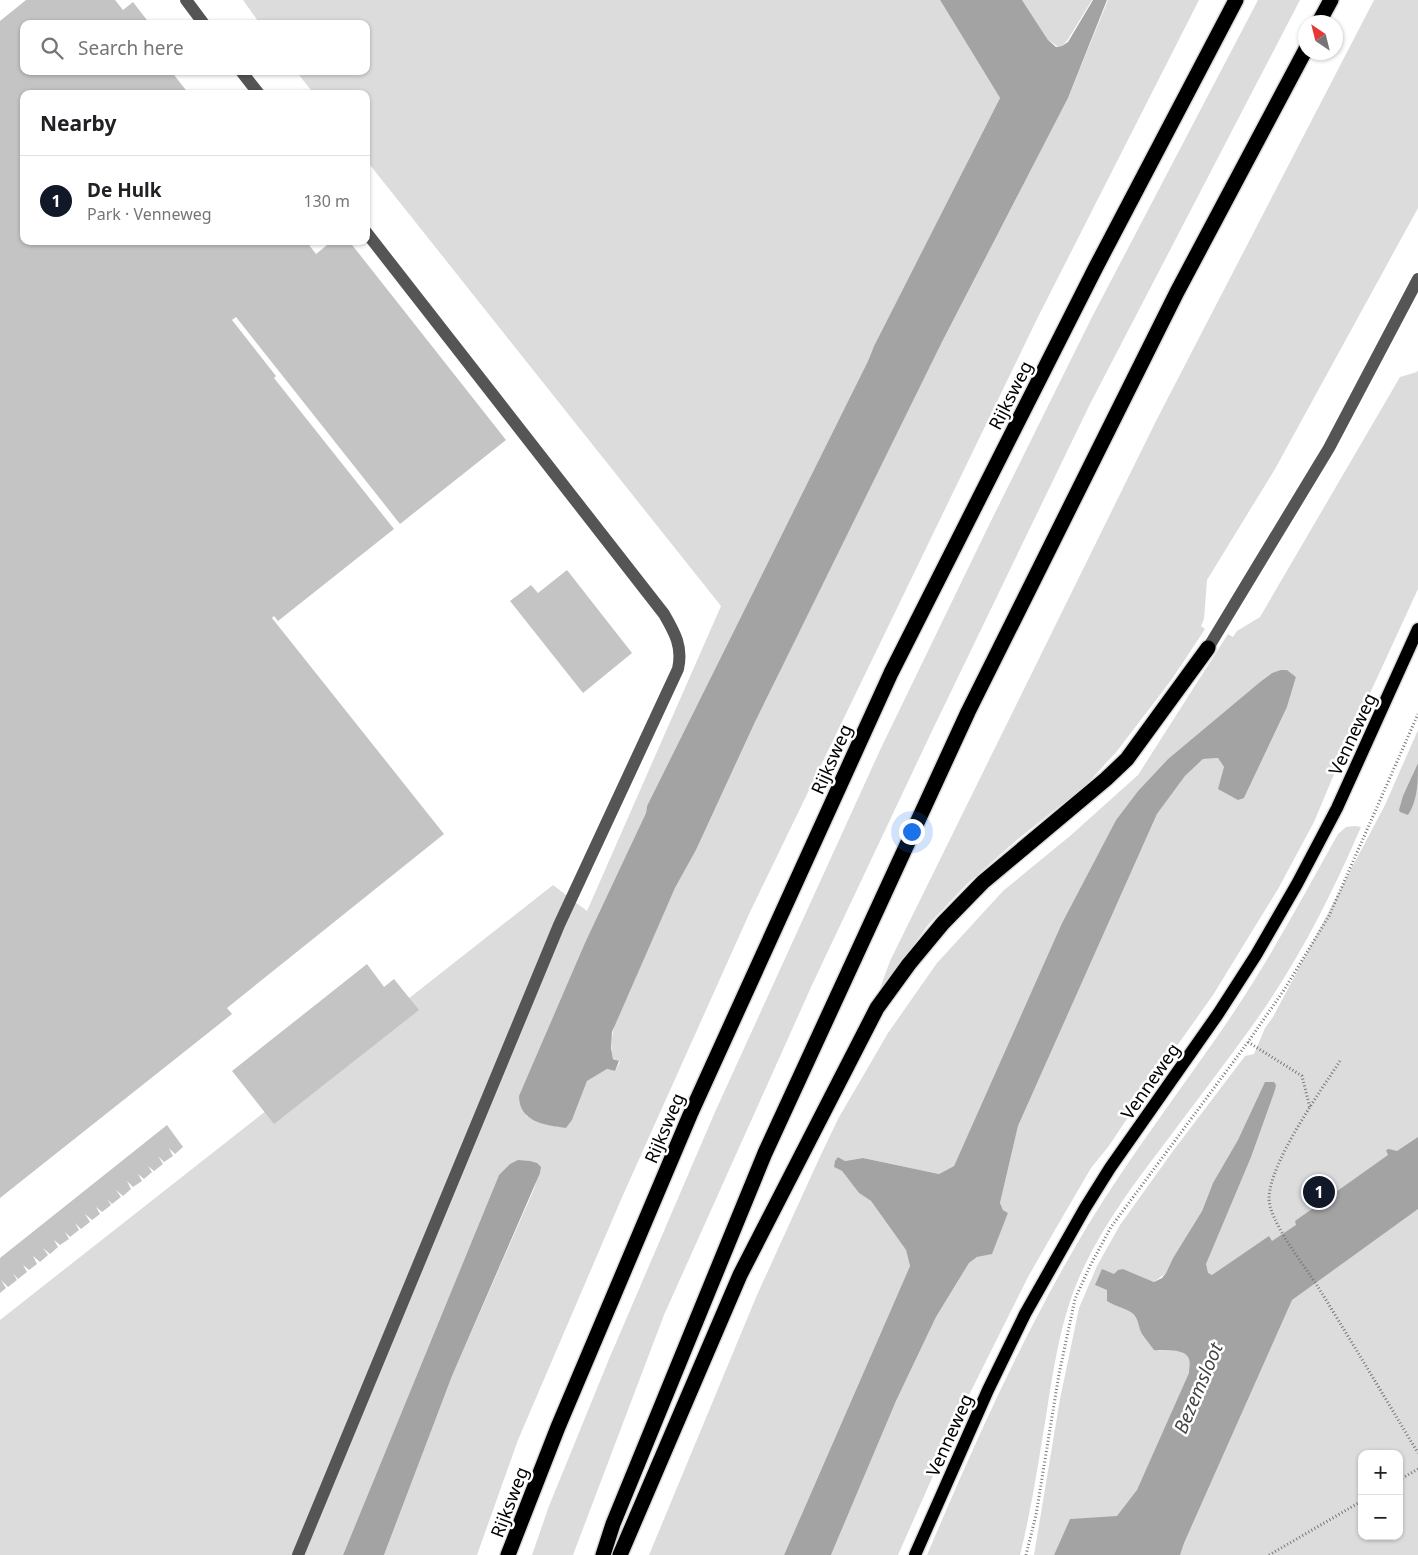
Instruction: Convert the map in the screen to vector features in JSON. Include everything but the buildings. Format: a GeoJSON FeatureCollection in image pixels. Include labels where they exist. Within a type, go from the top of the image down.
{"type":"FeatureCollection","features":[{"type":"Feature","properties":{"kind":"highway","name":"Rijksweg"},"geometry":{"type":"LineString","coordinates":[[508,1555],[558,1427],[690,1116],[891,673],[1096,267],[1236,0]]}},
{"type":"Feature","properties":{"kind":"highway"},"geometry":{"type":"LineString","coordinates":[[1323,15],[1331,0]]}},
{"type":"Feature","properties":{"kind":"highway"},"geometry":{"type":"LineString","coordinates":[[603,1555],[613,1524],[765,1153],[964,721],[1177,292],[1300,60]]}},
{"type":"Feature","properties":{"kind":"highway"},"geometry":{"type":"LineString","coordinates":[[620,1555],[740,1275],[877,1008],[909,964],[943,923],[983,882],[1106,779],[1127,759],[1208,648]]}},
{"type":"Feature","properties":{"kind":"main road","name":"Venneweg"},"geometry":{"type":"LineString","coordinates":[[914,1555],[988,1390],[1025,1314],[1110,1168],[1218,1014],[1256,955],[1297,884],[1337,808],[1418,628]]}},
{"type":"Feature","properties":{"kind":"lane"},"geometry":{"type":"LineString","coordinates":[[186,0],[201,20]]}},
{"type":"Feature","properties":{"kind":"lane"},"geometry":{"type":"LineString","coordinates":[[244,75],[255,90]]}},
{"type":"Feature","properties":{"kind":"lane"},"geometry":{"type":"LineString","coordinates":[[298,1555],[559,925],[678,669],[680,661],[679,643],[664,614],[370,237]]}},
{"type":"Feature","properties":{"kind":"lane"},"geometry":{"type":"LineString","coordinates":[[1208,648],[1329,448],[1418,279]]}},
{"type":"Feature","properties":{"kind":"path"},"geometry":{"type":"LineString","coordinates":[[1026,1555],[1036,1515],[1058,1382],[1075,1299],[1090,1266],[1111,1227],[1248,1042],[1284,990],[1329,916],[1418,714]]}},
{"type":"Feature","properties":{"kind":"path"},"geometry":{"type":"LineString","coordinates":[[1248,1042],[1302,1076],[1310,1108]]}},
{"type":"Feature","properties":{"kind":"path"},"geometry":{"type":"LineString","coordinates":[[1340,1061],[1286,1150],[1273,1177],[1269,1200],[1273,1214],[1280,1227],[1318,1286],[1418,1453]]}},
{"type":"Feature","properties":{"kind":"path"},"geometry":{"type":"LineString","coordinates":[[1403,1478],[1418,1469]]}},
{"type":"Feature","properties":{"kind":"path"},"geometry":{"type":"LineString","coordinates":[[1269,1555],[1358,1503]]}},
{"type":"Feature","properties":{"kind":"shaded area"},"geometry":{"type":"Polygon","coordinates":[[[243,0],[940,0],[1000,98],[874,346],[647,806],[646,813],[586,944],[526,1116],[548,1125],[566,1128],[572,1120],[587,1081],[607,1069],[615,1071],[620,1062],[613,1058],[612,1048],[616,1020],[675,888],[696,850],[755,722],[942,342],[1068,98],[1108,0],[1199,0],[1037,319],[750,912],[623,1195],[518,1440],[477,1555],[384,1555],[452,1376],[534,1189],[541,1167],[499,1175],[343,1555],[0,1555],[0,1320],[553,885],[587,911],[721,606],[370,165],[370,90],[311,90],[299,75],[370,75],[370,20],[257,20],[243,0]]]}},
{"type":"Feature","properties":{"kind":"shaded area"},"geometry":{"type":"Polygon","coordinates":[[[1022,0],[1092,0],[1067,41],[1062,46],[1057,46],[1048,40],[1022,0]]]}},
{"type":"Feature","properties":{"kind":"shaded area"},"geometry":{"type":"Polygon","coordinates":[[[1258,0],[1300,0],[1090,404],[812,985],[664,1315],[573,1555],[532,1555],[549,1506],[609,1359],[715,1112],[881,748],[1092,317],[1258,0]]]}},
{"type":"Feature","properties":{"kind":"shaded area"},"geometry":{"type":"Polygon","coordinates":[[[1374,0],[1418,0],[1418,208],[1275,469],[1207,580],[1204,619],[1201,626],[1205,629],[1172,679],[1117,751],[1086,785],[1018,839],[967,884],[928,925],[878,994],[890,961],[1157,419],[1374,0]]]}},
{"type":"Feature","properties":{"kind":"shaded area"},"geometry":{"type":"Polygon","coordinates":[[[1418,370],[1418,589],[1348,741],[1314,822],[1278,889],[1213,995],[1108,1147],[1091,1168],[1028,1277],[967,1399],[898,1555],[831,1555],[896,1401],[936,1317],[969,1263],[977,1257],[992,1253],[1008,1213],[1003,1210],[1000,1203],[1018,1126],[1157,814],[1185,776],[1203,759],[1218,758],[1244,798],[1287,707],[1296,677],[1287,670],[1272,673],[1168,759],[1138,791],[1116,820],[1062,923],[954,1166],[939,1174],[863,1158],[845,1161],[838,1157],[834,1167],[842,1171],[859,1193],[871,1201],[906,1250],[910,1266],[784,1555],[649,1555],[757,1295],[818,1161],[838,1119],[888,1033],[937,963],[1003,891],[1070,836],[1138,775],[1228,634],[1233,637],[1237,631],[1260,617],[1400,377],[1417,372],[1418,370]]]}},
{"type":"Feature","properties":{"kind":"shaded area"},"geometry":{"type":"Polygon","coordinates":[[[1418,730],[1418,763],[1412,776],[1418,775],[1418,1555],[1081,1555],[1098,1518],[1070,1519],[1054,1555],[1034,1555],[1060,1399],[1079,1308],[1097,1266],[1120,1225],[1173,1151],[1245,1056],[1254,1054],[1265,1028],[1273,1017],[1385,805],[1418,730]],[[1213,1183],[1202,1211],[1166,1273],[1154,1282],[1123,1269],[1107,1290],[1107,1301],[1135,1315],[1143,1334],[1159,1351],[1171,1350],[1213,1183]]]}},
{"type":"Feature","properties":{"kind":"shaded area"},"geometry":{"type":"Polygon","coordinates":[[[1346,827],[1361,827],[1338,878],[1286,975],[1244,1038],[1130,1190],[1101,1235],[1076,1284],[1060,1337],[1032,1501],[1020,1555],[927,1555],[1022,1346],[1088,1225],[1122,1172],[1245,996],[1338,834],[1346,827]]]}},
{"type":"Feature","properties":{"kind":"water"},"geometry":{"type":"Polygon","coordinates":[[[940,0],[1022,0],[1048,40],[1056,47],[1068,42],[1093,0],[1107,0],[1068,98],[942,342],[755,722],[696,850],[675,888],[612,1032],[611,1048],[613,1059],[619,1061],[615,1071],[607,1069],[587,1081],[572,1120],[566,1128],[535,1121],[523,1112],[519,1096],[585,943],[646,813],[647,806],[874,346],[1000,98],[940,0]]]}},
{"type":"Feature","properties":{"kind":"water"},"geometry":{"type":"Polygon","coordinates":[[[1287,670],[1296,677],[1287,707],[1244,798],[1238,800],[1218,789],[1224,767],[1218,758],[1203,759],[1185,776],[1157,814],[1018,1126],[1000,1203],[1003,1210],[1008,1213],[992,1254],[977,1257],[969,1263],[936,1317],[896,1401],[831,1555],[784,1555],[910,1266],[906,1250],[871,1201],[859,1193],[842,1171],[834,1167],[835,1161],[838,1157],[845,1161],[863,1158],[939,1174],[954,1166],[1062,923],[1116,820],[1138,791],[1168,759],[1260,682],[1272,673],[1287,670]]]}},
{"type":"Feature","properties":{"kind":"water"},"geometry":{"type":"Polygon","coordinates":[[[1418,763],[1416,797],[1408,815],[1399,810],[1403,796],[1418,763]]]}},
{"type":"Feature","properties":{"kind":"water","name":"Bezemsloot"},"geometry":{"type":"Polygon","coordinates":[[[1265,1082],[1274,1082],[1276,1085],[1275,1090],[1251,1157],[1206,1264],[1208,1273],[1212,1275],[1269,1236],[1272,1241],[1296,1225],[1295,1221],[1388,1155],[1386,1150],[1397,1151],[1418,1137],[1418,1209],[1292,1300],[1180,1555],[1054,1555],[1070,1519],[1117,1516],[1137,1490],[1189,1373],[1189,1361],[1185,1354],[1177,1351],[1154,1350],[1142,1334],[1134,1315],[1107,1301],[1107,1290],[1095,1285],[1102,1269],[1114,1274],[1118,1270],[1123,1269],[1154,1282],[1162,1278],[1202,1211],[1213,1183],[1238,1140],[1265,1082]]]}},
{"type":"Feature","properties":{"kind":"water"},"geometry":{"type":"Polygon","coordinates":[[[518,1160],[537,1163],[541,1167],[540,1173],[452,1376],[384,1555],[343,1555],[499,1175],[510,1164],[518,1160]]]}},
{"type":"Feature","properties":{"kind":"place","name":"De Hulk"},"geometry":{"type":"Point","coordinates":[1319,1192]}}]}
